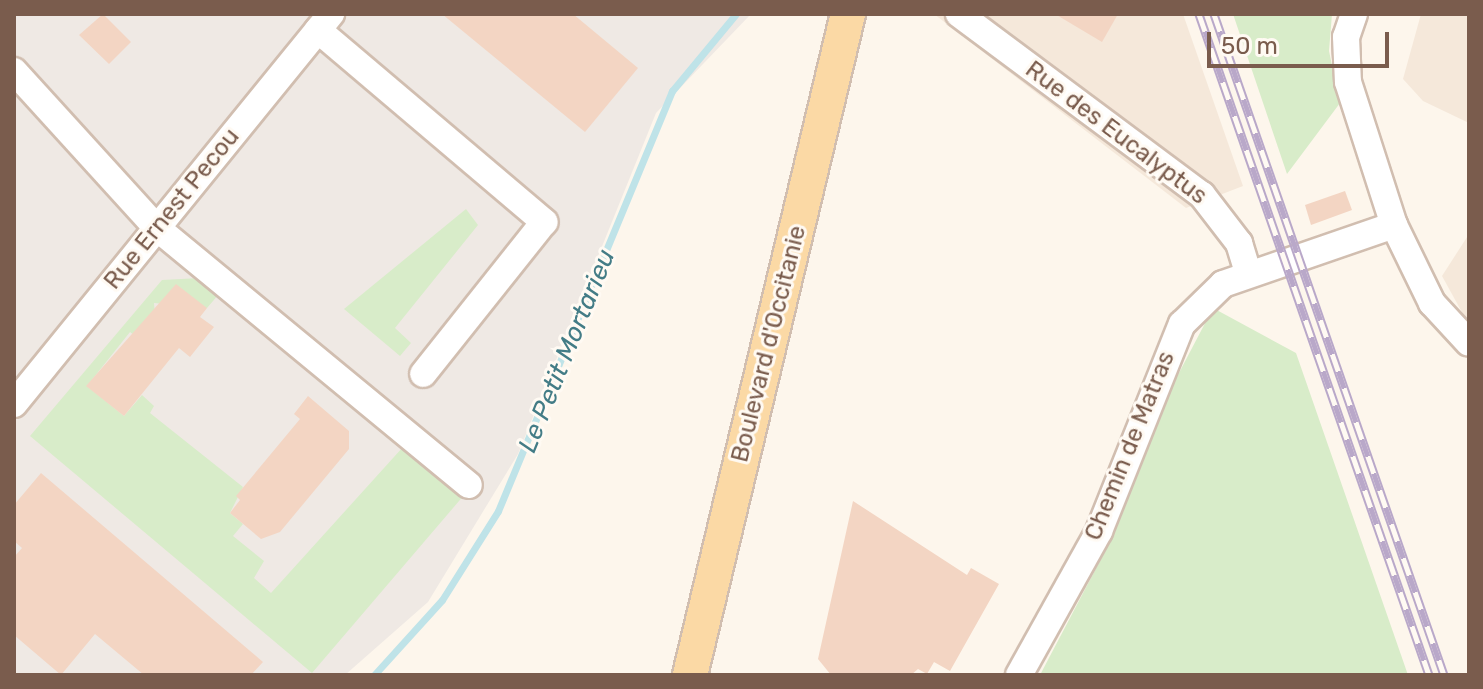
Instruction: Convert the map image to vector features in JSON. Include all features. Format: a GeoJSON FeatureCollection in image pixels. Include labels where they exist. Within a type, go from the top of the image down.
{"type":"FeatureCollection","features":[{"type":"Feature","properties":{"kind":"main road","name":"Boulevard d'Occitanie"},"geometry":{"type":"LineString","coordinates":[[690,675],[848,14]]}},
{"type":"Feature","properties":{"kind":"street","name":"Rue des Eucalyptus"},"geometry":{"type":"LineString","coordinates":[[959,14],[1202,195],[1239,243],[1248,272]]}},
{"type":"Feature","properties":{"kind":"street"},"geometry":{"type":"LineString","coordinates":[[1354,14],[1346,37],[1348,82],[1394,225],[1432,303],[1469,343]]}},
{"type":"Feature","properties":{"kind":"street"},"geometry":{"type":"LineString","coordinates":[[324,22],[544,222],[423,374]]}},
{"type":"Feature","properties":{"kind":"street","name":"Rue Ernest Pecou"},"geometry":{"type":"LineString","coordinates":[[14,404],[324,22]]}},
{"type":"Feature","properties":{"kind":"street"},"geometry":{"type":"LineString","coordinates":[[14,71],[157,228],[469,485]]}},
{"type":"Feature","properties":{"kind":"street","name":"Chemin de Matras"},"geometry":{"type":"LineString","coordinates":[[1019,675],[1099,531],[1182,324],[1223,284],[1248,272],[1394,225]]}},
{"type":"Feature","properties":{"kind":"shaded area"},"geometry":{"type":"Polygon","coordinates":[[[14,14],[751,14],[656,113],[518,454],[428,602],[345,675],[14,675],[14,14]]]}},
{"type":"Feature","properties":{"kind":"shaded area"},"geometry":{"type":"Polygon","coordinates":[[[934,14],[1183,14],[1243,186],[1186,208],[934,14]]]}},
{"type":"Feature","properties":{"kind":"shaded area"},"geometry":{"type":"Polygon","coordinates":[[[1421,14],[1469,14],[1469,123],[1423,101],[1403,79],[1421,14]]]}},
{"type":"Feature","properties":{"kind":"shaded area"},"geometry":{"type":"Polygon","coordinates":[[[1469,234],[1469,325],[1442,276],[1469,234]]]}},
{"type":"Feature","properties":{"kind":"green space"},"geometry":{"type":"Polygon","coordinates":[[[1233,14],[1332,14],[1329,51],[1340,103],[1287,174],[1233,14]]]}},
{"type":"Feature","properties":{"kind":"green space"},"geometry":{"type":"Polygon","coordinates":[[[466,209],[478,225],[395,328],[411,343],[400,356],[344,309],[466,209]]]}},
{"type":"Feature","properties":{"kind":"green space"},"geometry":{"type":"Polygon","coordinates":[[[200,278],[219,294],[207,308],[154,303],[158,354],[130,332],[87,386],[124,416],[142,395],[154,406],[150,413],[243,487],[230,513],[243,524],[233,536],[264,561],[254,578],[271,593],[403,447],[465,494],[312,673],[30,436],[162,280],[200,278]]]}},
{"type":"Feature","properties":{"kind":"green space"},"geometry":{"type":"Polygon","coordinates":[[[1213,308],[1296,353],[1408,675],[1040,675],[1102,557],[1170,390],[1213,308]]]}},
{"type":"Feature","properties":{"kind":"building"},"geometry":{"type":"Polygon","coordinates":[[[103,14],[131,42],[109,64],[79,35],[103,14]]]}},
{"type":"Feature","properties":{"kind":"building"},"geometry":{"type":"Polygon","coordinates":[[[442,14],[573,14],[638,68],[585,132],[442,14]]]}},
{"type":"Feature","properties":{"kind":"building"},"geometry":{"type":"Polygon","coordinates":[[[1055,14],[1118,14],[1102,42],[1055,14]]]}},
{"type":"Feature","properties":{"kind":"building"},"geometry":{"type":"Polygon","coordinates":[[[1345,191],[1352,210],[1311,225],[1305,205],[1345,191]]]}},
{"type":"Feature","properties":{"kind":"building"},"geometry":{"type":"Polygon","coordinates":[[[176,284],[207,308],[200,317],[214,327],[190,357],[179,348],[124,416],[86,386],[176,284]]]}},
{"type":"Feature","properties":{"kind":"building"},"geometry":{"type":"Polygon","coordinates":[[[308,396],[349,431],[349,449],[280,532],[261,539],[230,513],[240,500],[236,496],[300,419],[294,414],[308,396]]]}},
{"type":"Feature","properties":{"kind":"building"},"geometry":{"type":"Polygon","coordinates":[[[41,473],[263,662],[251,675],[144,675],[95,634],[61,675],[14,635],[14,557],[22,548],[14,541],[14,505],[41,473]]]}},
{"type":"Feature","properties":{"kind":"building"},"geometry":{"type":"Polygon","coordinates":[[[853,501],[967,575],[971,568],[999,584],[950,671],[934,662],[927,674],[918,669],[911,675],[831,675],[818,659],[853,501]]]}},
{"type":"Feature","properties":{"kind":"waterway","name":"Le Petit Mortarieu"},"geometry":{"type":"LineString","coordinates":[[374,675],[442,600],[498,511],[672,91],[736,14]]}},
{"type":"Feature","properties":{"kind":"railway"},"geometry":{"type":"LineString","coordinates":[[1199,14],[1429,675]]}},
{"type":"Feature","properties":{"kind":"railway"},"geometry":{"type":"LineString","coordinates":[[1214,14],[1444,675]]}}]}
